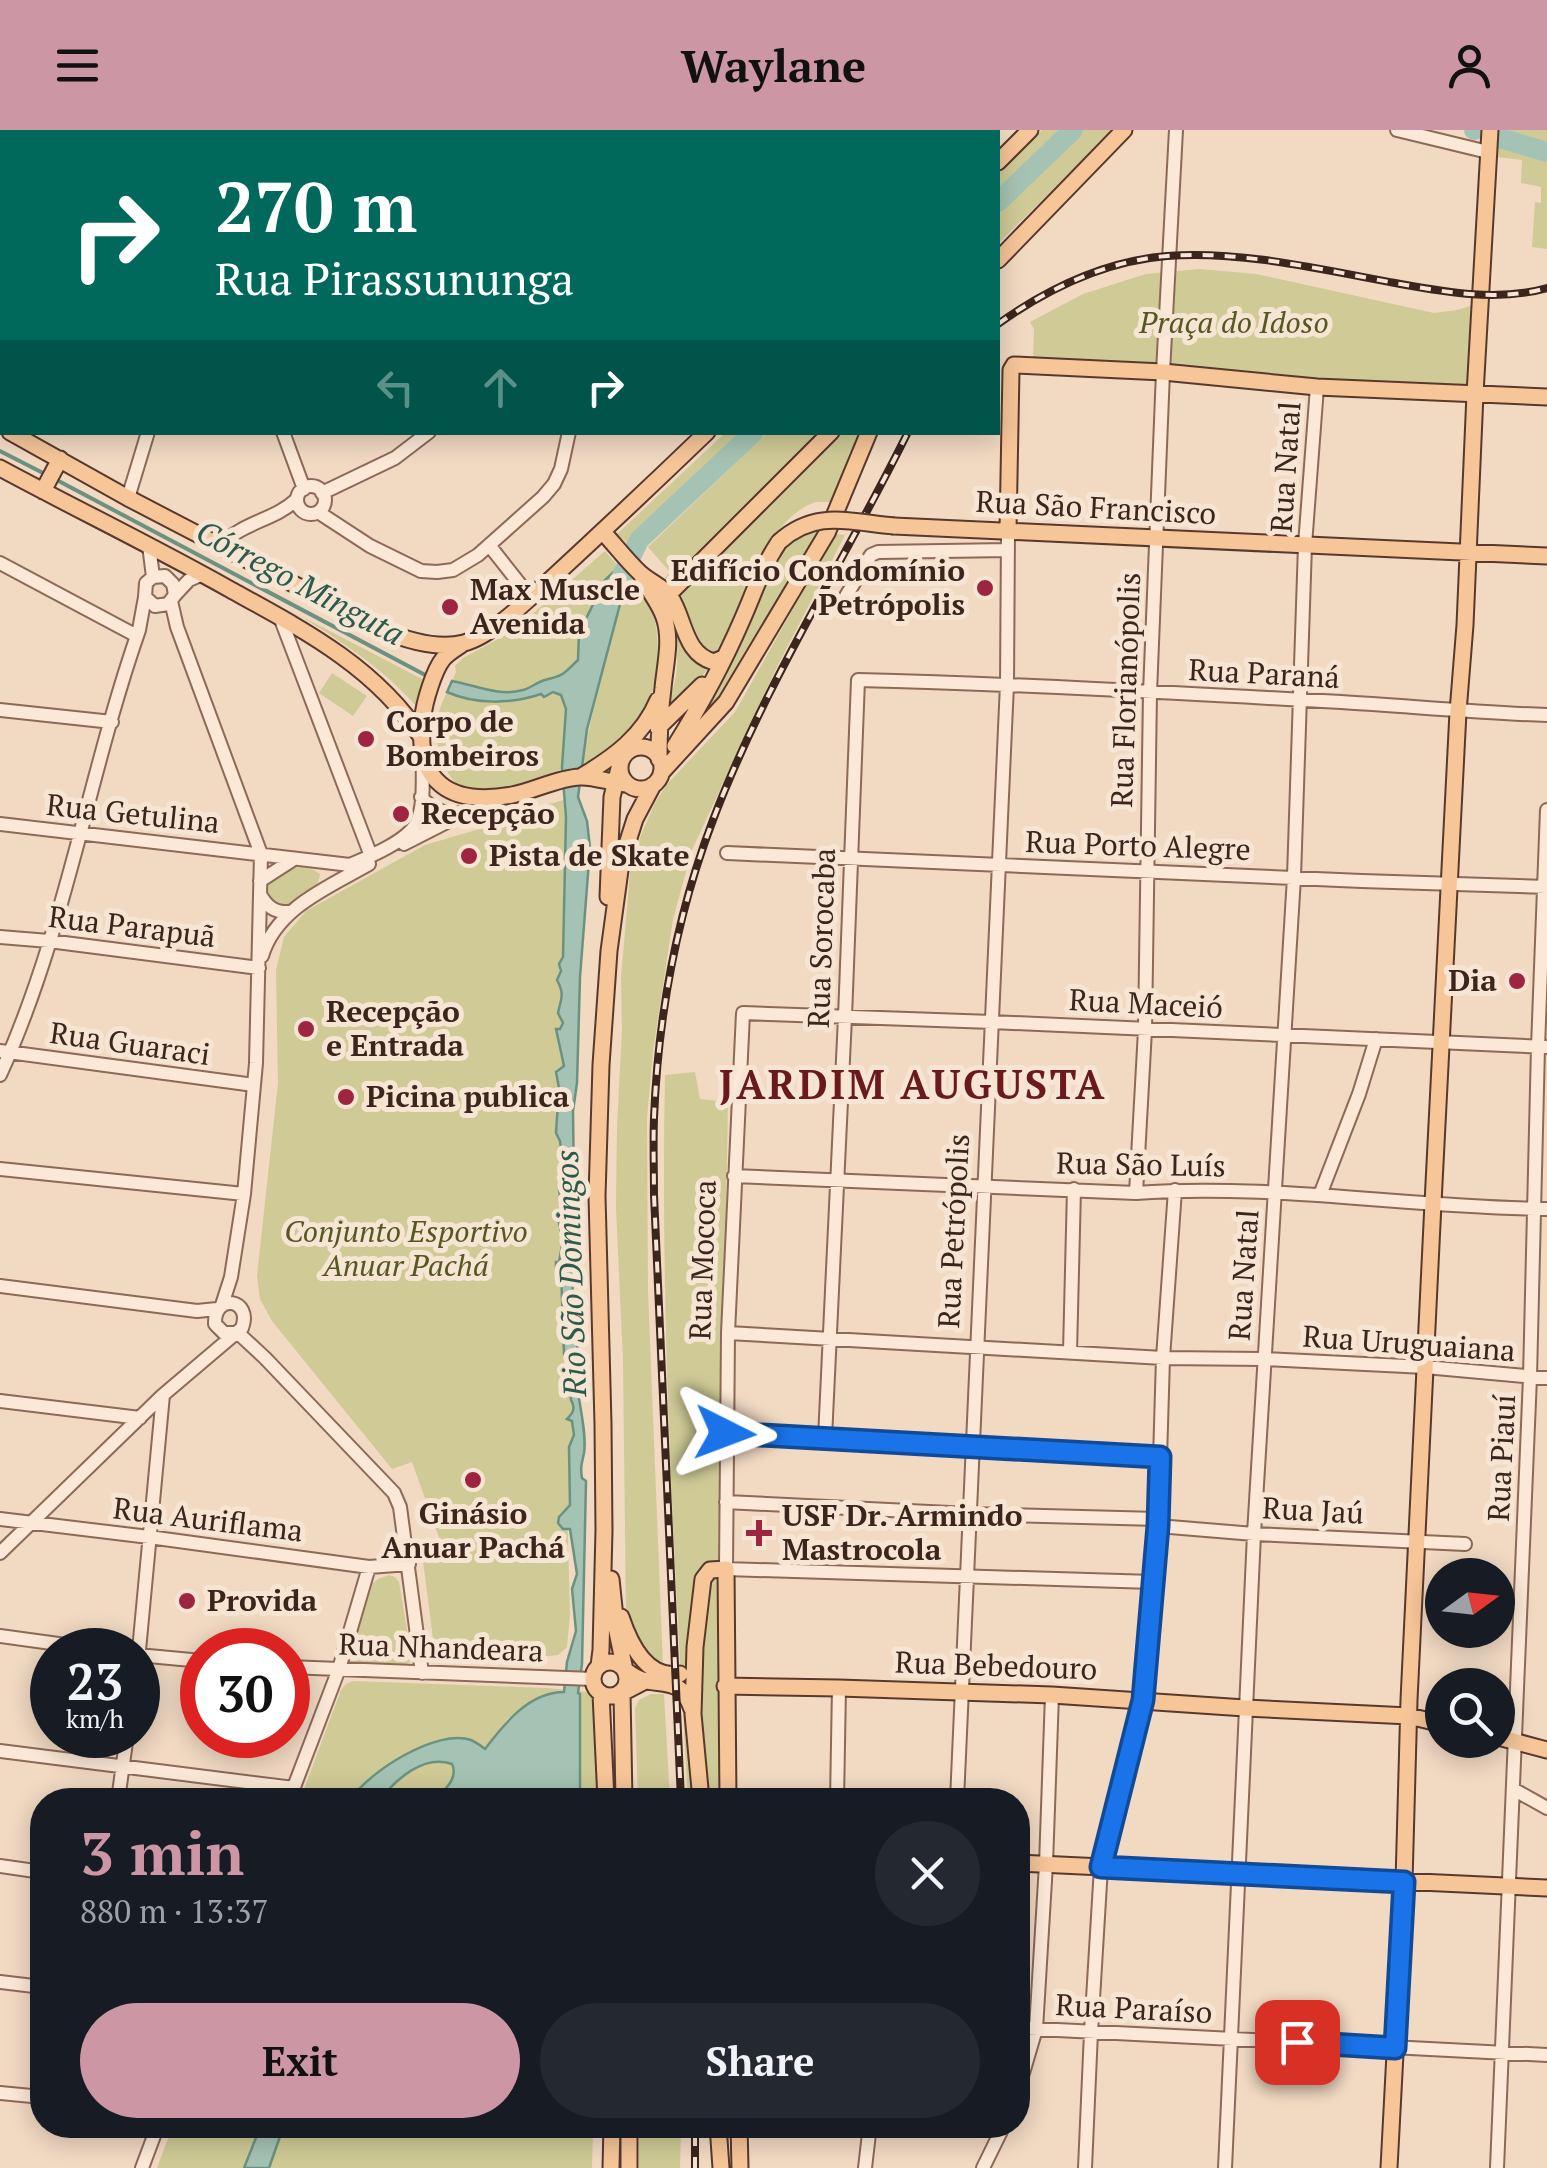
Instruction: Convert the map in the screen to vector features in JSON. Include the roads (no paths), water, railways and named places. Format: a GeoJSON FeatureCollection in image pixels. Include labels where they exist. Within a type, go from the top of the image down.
{"type":"FeatureCollection","features":[{"type":"Feature","properties":{"kind":"main road"},"geometry":{"type":"LineString","coordinates":[[1000,160],[1030,130]]}},
{"type":"Feature","properties":{"kind":"main road"},"geometry":{"type":"LineString","coordinates":[[1000,258],[1124,130]]}},
{"type":"Feature","properties":{"kind":"main road"},"geometry":{"type":"LineString","coordinates":[[1389,2168],[1432,1203],[1490,130]]}},
{"type":"Feature","properties":{"kind":"main road","name":"Rua Petrópolis"},"geometry":{"type":"LineString","coordinates":[[1008,531],[1014,365],[1163,372]]}},
{"type":"Feature","properties":{"kind":"main road"},"geometry":{"type":"LineString","coordinates":[[1163,372],[1317,387],[1547,397]]}},
{"type":"Feature","properties":{"kind":"main road"},"geometry":{"type":"LineString","coordinates":[[13,435],[51,476],[150,545],[344,657],[387,694],[422,738]]}},
{"type":"Feature","properties":{"kind":"main road"},"geometry":{"type":"LineString","coordinates":[[663,687],[640,732],[582,776],[508,796],[466,796],[447,791],[432,778],[423,758],[422,720],[439,664],[447,654],[485,633],[608,537],[704,435]]}},
{"type":"Feature","properties":{"kind":"main road"},"geometry":{"type":"LineString","coordinates":[[669,594],[828,435]]}},
{"type":"Feature","properties":{"kind":"main road"},"geometry":{"type":"LineString","coordinates":[[582,776],[620,778],[640,790],[726,702],[826,533],[868,435]]}},
{"type":"Feature","properties":{"kind":"main road"},"geometry":{"type":"LineString","coordinates":[[0,468],[51,476],[128,498],[398,636],[430,644],[464,644]]}},
{"type":"Feature","properties":{"kind":"main road","name":"Rua São Francisco"},"geometry":{"type":"LineString","coordinates":[[659,771],[716,674],[760,574],[779,542],[800,526],[816,520],[1547,556]]}},
{"type":"Feature","properties":{"kind":"main road"},"geometry":{"type":"LineString","coordinates":[[605,1788],[594,1679],[602,1650],[604,1530],[598,1196],[601,1065],[609,951],[621,863],[659,771],[667,657],[664,617],[642,576],[608,537]]}},
{"type":"Feature","properties":{"kind":"main road"},"geometry":{"type":"LineString","coordinates":[[642,576],[669,594],[698,654],[714,662],[723,658]]}},
{"type":"Feature","properties":{"kind":"main road","name":"Rua São Francisco"},"geometry":{"type":"LineString","coordinates":[[638,746],[692,697],[723,658]]}},
{"type":"Feature","properties":{"kind":"main road"},"geometry":{"type":"LineString","coordinates":[[609,951],[608,874],[626,753],[638,746],[651,749],[659,771]]}},
{"type":"Feature","properties":{"kind":"main road"},"geometry":{"type":"LineString","coordinates":[[604,1530],[625,1670],[624,1788]]}},
{"type":"Feature","properties":{"kind":"main road"},"geometry":{"type":"LineString","coordinates":[[594,1679],[608,1697],[645,1681],[675,1678],[692,1659],[703,1579],[710,1570],[726,1569]]}},
{"type":"Feature","properties":{"kind":"main road","name":"Rua Mococa"},"geometry":{"type":"LineString","coordinates":[[726,1569],[728,1788]]}},
{"type":"Feature","properties":{"kind":"main road"},"geometry":{"type":"LineString","coordinates":[[612,1585],[630,1641],[646,1663],[675,1678],[694,1714]]}},
{"type":"Feature","properties":{"kind":"main road"},"geometry":{"type":"LineString","coordinates":[[694,1646],[700,1788]]}},
{"type":"Feature","properties":{"kind":"main road"},"geometry":{"type":"LineString","coordinates":[[594,1679],[612,1662],[645,1681]]}},
{"type":"Feature","properties":{"kind":"main road","name":"Rua Bebedouro"},"geometry":{"type":"LineString","coordinates":[[726,1686],[1052,1695],[1425,1720]]}},
{"type":"Feature","properties":{"kind":"main road"},"geometry":{"type":"LineString","coordinates":[[1515,1741],[1547,1750]]}},
{"type":"Feature","properties":{"kind":"main road"},"geometry":{"type":"LineString","coordinates":[[1030,1863],[1547,1888]]}},
{"type":"Feature","properties":{"kind":"main road"},"geometry":{"type":"LineString","coordinates":[[611,2168],[612,2138]]}},
{"type":"Feature","properties":{"kind":"main road"},"geometry":{"type":"LineString","coordinates":[[628,2168],[629,2138]]}},
{"type":"Feature","properties":{"kind":"main road"},"geometry":{"type":"LineString","coordinates":[[719,2138],[721,2168]]}},
{"type":"Feature","properties":{"kind":"main road"},"geometry":{"type":"LineString","coordinates":[[739,2138],[740,2168]]}},
{"type":"Feature","properties":{"kind":"street","name":"Rua Florianópolis"},"geometry":{"type":"LineString","coordinates":[[1136,1192],[1145,1030],[1150,693],[1176,130]]}},
{"type":"Feature","properties":{"kind":"street"},"geometry":{"type":"LineString","coordinates":[[1397,130],[1488,152]]}},
{"type":"Feature","properties":{"kind":"street","name":"Rua Natal"},"geometry":{"type":"LineString","coordinates":[[1225,2168],[1263,1359],[1294,878],[1305,546],[1317,387]]}},
{"type":"Feature","properties":{"kind":"street"},"geometry":{"type":"LineString","coordinates":[[128,498],[147,435]]}},
{"type":"Feature","properties":{"kind":"street"},"geometry":{"type":"LineString","coordinates":[[221,544],[243,527],[298,501],[314,487],[322,493],[324,503],[318,512],[310,514],[298,501],[284,435]]}},
{"type":"Feature","properties":{"kind":"street"},"geometry":{"type":"LineString","coordinates":[[322,493],[395,458],[425,435]]}},
{"type":"Feature","properties":{"kind":"street"},"geometry":{"type":"LineString","coordinates":[[318,512],[370,546],[422,570],[453,570],[489,545],[554,484],[569,435]]}},
{"type":"Feature","properties":{"kind":"street","name":"Rua Petrópolis"},"geometry":{"type":"LineString","coordinates":[[958,1788],[1007,684],[1008,531]]}},
{"type":"Feature","properties":{"kind":"street"},"geometry":{"type":"LineString","coordinates":[[0,1553],[212,1353],[228,1319],[254,1086],[260,854],[177,627],[162,601],[144,588],[153,576],[150,545]]}},
{"type":"Feature","properties":{"kind":"street"},"geometry":{"type":"LineString","coordinates":[[489,545],[530,598]]}},
{"type":"Feature","properties":{"kind":"street"},"geometry":{"type":"LineString","coordinates":[[846,596],[871,555],[878,552],[1008,550]]}},
{"type":"Feature","properties":{"kind":"street"},"geometry":{"type":"LineString","coordinates":[[0,564],[138,633]]}},
{"type":"Feature","properties":{"kind":"street"},"geometry":{"type":"LineString","coordinates":[[162,601],[203,574]]}},
{"type":"Feature","properties":{"kind":"street"},"geometry":{"type":"LineString","coordinates":[[0,1075],[5,1052],[50,941],[138,633],[174,584],[165,576],[153,576]]}},
{"type":"Feature","properties":{"kind":"street"},"geometry":{"type":"LineString","coordinates":[[280,617],[371,856]]}},
{"type":"Feature","properties":{"kind":"street"},"geometry":{"type":"LineString","coordinates":[[294,656],[309,634]]}},
{"type":"Feature","properties":{"kind":"street","name":"Rua Paraná"},"geometry":{"type":"LineString","coordinates":[[858,680],[1007,684],[1547,715]]}},
{"type":"Feature","properties":{"kind":"street","name":"Rua Sorocaba"},"geometry":{"type":"LineString","coordinates":[[824,1438],[858,680]]}},
{"type":"Feature","properties":{"kind":"street"},"geometry":{"type":"LineString","coordinates":[[0,710],[112,722]]}},
{"type":"Feature","properties":{"kind":"street"},"geometry":{"type":"LineString","coordinates":[[260,888],[294,859],[350,864],[371,856],[412,830],[418,821],[423,758]]}},
{"type":"Feature","properties":{"kind":"street"},"geometry":{"type":"LineString","coordinates":[[421,796],[444,812],[470,812]]}},
{"type":"Feature","properties":{"kind":"street"},"geometry":{"type":"LineString","coordinates":[[258,968],[272,933],[290,912],[427,831],[508,796]]}},
{"type":"Feature","properties":{"kind":"street","name":"Rua Piauí"},"geometry":{"type":"LineString","coordinates":[[1511,1668],[1541,1209],[1547,810]]}},
{"type":"Feature","properties":{"kind":"street","name":"Rua Getulina"},"geometry":{"type":"LineString","coordinates":[[0,824],[294,859]]}},
{"type":"Feature","properties":{"kind":"street","name":"Rua Porto Alegre"},"geometry":{"type":"LineString","coordinates":[[727,853],[1546,887]]}},
{"type":"Feature","properties":{"kind":"street"},"geometry":{"type":"LineString","coordinates":[[320,862],[324,877],[320,892]]}},
{"type":"Feature","properties":{"kind":"street"},"geometry":{"type":"LineString","coordinates":[[260,888],[268,907],[290,912]]}},
{"type":"Feature","properties":{"kind":"street","name":"Rua Parapuã"},"geometry":{"type":"LineString","coordinates":[[0,938],[258,968]]}},
{"type":"Feature","properties":{"kind":"street","name":"Rua Maceió"},"geometry":{"type":"LineString","coordinates":[[744,1014],[1543,1047]]}},
{"type":"Feature","properties":{"kind":"street","name":"Rua Mococa"},"geometry":{"type":"LineString","coordinates":[[726,1569],[728,1333],[744,1014]]}},
{"type":"Feature","properties":{"kind":"street"},"geometry":{"type":"LineString","coordinates":[[1320,1195],[1376,1040]]}},
{"type":"Feature","properties":{"kind":"street","name":"Rua Guaraci"},"geometry":{"type":"LineString","coordinates":[[5,1052],[254,1086]]}},
{"type":"Feature","properties":{"kind":"street"},"geometry":{"type":"LineString","coordinates":[[0,1168],[244,1194]]}},
{"type":"Feature","properties":{"kind":"street","name":"Rua São Luís"},"geometry":{"type":"LineString","coordinates":[[734,1176],[1320,1195],[1541,1209]]}},
{"type":"Feature","properties":{"kind":"street"},"geometry":{"type":"LineString","coordinates":[[1070,1352],[1074,1189]]}},
{"type":"Feature","properties":{"kind":"street"},"geometry":{"type":"LineString","coordinates":[[1085,2168],[1101,1867],[1143,1700],[1158,1523],[1174,1190]]}},
{"type":"Feature","properties":{"kind":"street"},"geometry":{"type":"LineString","coordinates":[[0,1286],[198,1311],[228,1319],[394,1493],[409,1564],[422,1673]]}},
{"type":"Feature","properties":{"kind":"street","name":"Rua Uruguaiana"},"geometry":{"type":"LineString","coordinates":[[728,1333],[1163,1358],[1425,1367],[1547,1378]]}},
{"type":"Feature","properties":{"kind":"street"},"geometry":{"type":"LineString","coordinates":[[141,1628],[164,1395]]}},
{"type":"Feature","properties":{"kind":"street"},"geometry":{"type":"LineString","coordinates":[[0,1402],[140,1418]]}},
{"type":"Feature","properties":{"kind":"street"},"geometry":{"type":"LineString","coordinates":[[725,1433],[1160,1457]]}},
{"type":"Feature","properties":{"kind":"street","name":"Rua Jaú"},"geometry":{"type":"LineString","coordinates":[[726,1502],[1158,1523],[1254,1534],[1465,1544]]}},
{"type":"Feature","properties":{"kind":"street","name":"Rua Auriflama"},"geometry":{"type":"LineString","coordinates":[[0,1519],[370,1567],[409,1564]]}},
{"type":"Feature","properties":{"kind":"street"},"geometry":{"type":"LineString","coordinates":[[294,1788],[339,1670],[370,1567]]}},
{"type":"Feature","properties":{"kind":"street"},"geometry":{"type":"LineString","coordinates":[[726,1569],[1153,1582]]}},
{"type":"Feature","properties":{"kind":"street"},"geometry":{"type":"LineString","coordinates":[[0,1636],[30,1640]]}},
{"type":"Feature","properties":{"kind":"street","name":"Rua Nhandeara"},"geometry":{"type":"LineString","coordinates":[[310,1668],[594,1679]]}},
{"type":"Feature","properties":{"kind":"street"},"geometry":{"type":"LineString","coordinates":[[836,1788],[839,1688]]}},
{"type":"Feature","properties":{"kind":"street"},"geometry":{"type":"LineString","coordinates":[[1030,2050],[1036,2030],[1052,1695]]}},
{"type":"Feature","properties":{"kind":"street"},"geometry":{"type":"LineString","coordinates":[[0,1751],[256,1788]]}},
{"type":"Feature","properties":{"kind":"street"},"geometry":{"type":"LineString","coordinates":[[119,1788],[123,1758]]}},
{"type":"Feature","properties":{"kind":"street","name":"Rua Piauí"},"geometry":{"type":"LineString","coordinates":[[1496,2168],[1510,1887],[1513,1789],[1509,1758]]}},
{"type":"Feature","properties":{"kind":"street"},"geometry":{"type":"LineString","coordinates":[[1513,1789],[1547,1808]]}},
{"type":"Feature","properties":{"kind":"street"},"geometry":{"type":"LineString","coordinates":[[0,1866],[30,1870]]}},
{"type":"Feature","properties":{"kind":"street"},"geometry":{"type":"LineString","coordinates":[[0,1982],[30,1986]]}},
{"type":"Feature","properties":{"kind":"street","name":"Rua Paraíso"},"geometry":{"type":"LineString","coordinates":[[1030,2029],[1547,2055]]}},
{"type":"Feature","properties":{"kind":"street"},"geometry":{"type":"LineString","coordinates":[[0,2092],[30,2095]]}},
{"type":"Feature","properties":{"kind":"street"},"geometry":{"type":"LineString","coordinates":[[142,2168],[153,2138]]}},
{"type":"Feature","properties":{"kind":"street"},"geometry":{"type":"LineString","coordinates":[[865,2168],[868,2138]]}},
{"type":"Feature","properties":{"kind":"street"},"geometry":{"type":"LineString","coordinates":[[983,2168],[998,2138]]}},
{"type":"Feature","properties":{"kind":"water"},"geometry":{"type":"Polygon","coordinates":[[[619,567],[628,574],[587,729],[578,797],[587,821],[590,848],[573,1111],[571,1267],[584,1437],[581,1471],[586,1481],[578,1693],[580,1788],[445,1788],[454,1774],[452,1764],[431,1762],[412,1770],[390,1788],[360,1788],[405,1755],[441,1740],[471,1740],[485,1749],[529,1703],[564,1692],[576,1631],[572,1589],[577,1574],[570,1529],[563,1529],[558,1523],[570,1505],[569,1447],[574,1435],[572,1421],[567,1419],[574,1408],[564,1354],[561,1271],[556,1271],[563,1240],[557,1214],[564,1172],[556,1133],[556,1072],[564,1066],[556,1029],[563,1023],[558,1013],[562,993],[557,980],[563,957],[566,817],[562,767],[566,709],[561,695],[553,692],[544,697],[541,694],[494,702],[447,692],[452,681],[514,692],[563,673],[578,660],[579,633],[605,580],[619,567]]]}},
{"type":"Feature","properties":{"kind":"water"},"geometry":{"type":"Polygon","coordinates":[[[256,2138],[279,2138],[269,2168],[244,2168],[256,2138]]]}},
{"type":"Feature","properties":{"kind":"waterway","name":"Rio São Domingos"},"geometry":{"type":"LineString","coordinates":[[1000,200],[1073,130]]}},
{"type":"Feature","properties":{"kind":"waterway"},"geometry":{"type":"LineString","coordinates":[[1503,139],[1547,152]]}},
{"type":"Feature","properties":{"kind":"waterway","name":"Rio São Domingos"},"geometry":{"type":"LineString","coordinates":[[613,595],[639,540],[751,435]]}},
{"type":"Feature","properties":{"kind":"waterway","name":"Córrego Minguta"},"geometry":{"type":"LineString","coordinates":[[0,451],[45,474]]}},
{"type":"Feature","properties":{"kind":"waterway","name":"Córrego Minguta"},"geometry":{"type":"LineString","coordinates":[[53,478],[429,677]]}},
{"type":"Feature","properties":{"kind":"railway"},"geometry":{"type":"LineString","coordinates":[[1000,323],[1036,299],[1100,270],[1167,256],[1252,258],[1471,294],[1547,288]]}},
{"type":"Feature","properties":{"kind":"railway"},"geometry":{"type":"LineString","coordinates":[[680,1788],[654,1195],[654,1118],[671,967],[700,856],[733,770],[780,672],[906,435]]}},
{"type":"Feature","properties":{"kind":"railway"},"geometry":{"type":"LineString","coordinates":[[695,2138],[695,2168]]}},
{"type":"Feature","properties":{"kind":"place","name":"Edifício Condomínio Petrópolis"},"geometry":{"type":"Point","coordinates":[985,588]}},
{"type":"Feature","properties":{"kind":"place","name":"Max Muscle Avenida"},"geometry":{"type":"Point","coordinates":[450,607]}},
{"type":"Feature","properties":{"kind":"place","name":"Corpo de Bombeiros"},"geometry":{"type":"Point","coordinates":[366,739]}},
{"type":"Feature","properties":{"kind":"place","name":"Recepção"},"geometry":{"type":"Point","coordinates":[401,814]}},
{"type":"Feature","properties":{"kind":"place","name":"Pista de Skate"},"geometry":{"type":"Point","coordinates":[469,856]}},
{"type":"Feature","properties":{"kind":"place","name":"Dia"},"geometry":{"type":"Point","coordinates":[1517,981]}},
{"type":"Feature","properties":{"kind":"place","name":"Recepção e Entrada"},"geometry":{"type":"Point","coordinates":[306,1029]}},
{"type":"Feature","properties":{"kind":"place","name":"Picina publica"},"geometry":{"type":"Point","coordinates":[346,1097]}},
{"type":"Feature","properties":{"kind":"place","name":"Ginásio Anuar Pachá"},"geometry":{"type":"Point","coordinates":[473,1480]}},
{"type":"Feature","properties":{"kind":"place","name":"USF Dr. Armindo Mastrocola"},"geometry":{"type":"Point","coordinates":[759,1533]}},
{"type":"Feature","properties":{"kind":"place","name":"Provida"},"geometry":{"type":"Point","coordinates":[187,1601]}},
{"type":"Feature","properties":{"kind":"district","name":"JARDIM AUGUSTA"},"geometry":{"type":"Point","coordinates":[913,1085]}},
{"type":"Feature","properties":{"kind":"park label","name":"Praça do Idoso"},"geometry":{"type":"Point","coordinates":[1234,323]}},
{"type":"Feature","properties":{"kind":"park label","name":"Conjunto Esportivo Anuar Pachá"},"geometry":{"type":"Point","coordinates":[406,1249]}}]}
